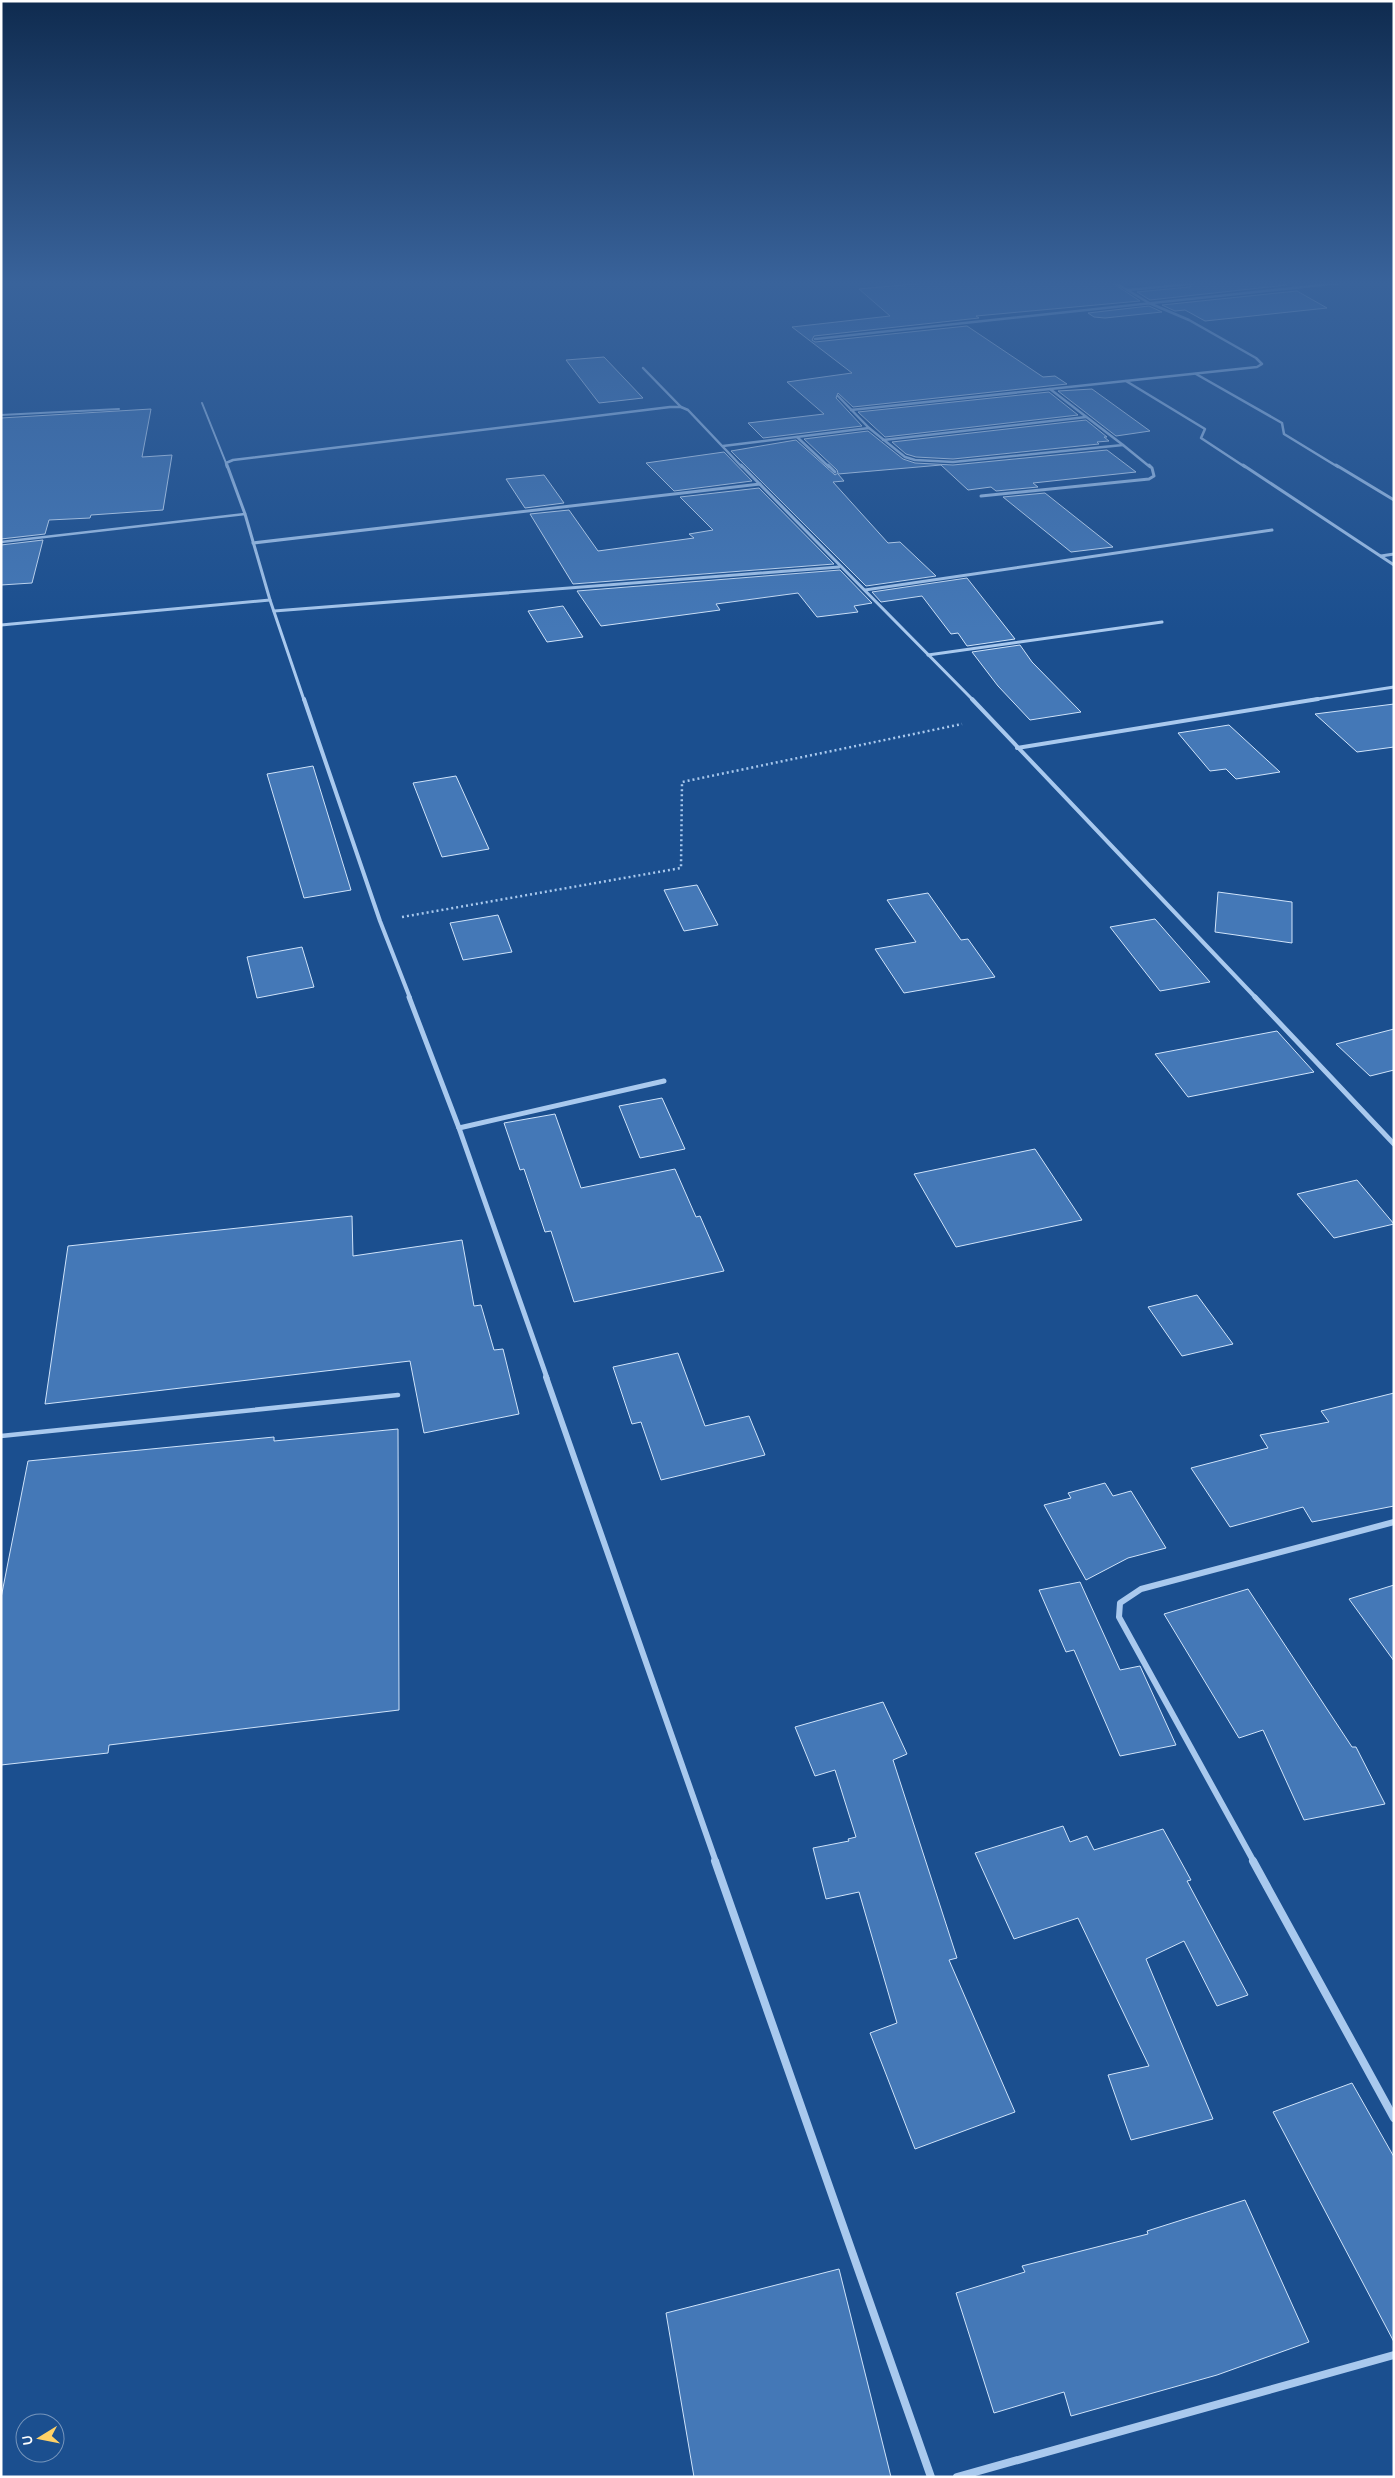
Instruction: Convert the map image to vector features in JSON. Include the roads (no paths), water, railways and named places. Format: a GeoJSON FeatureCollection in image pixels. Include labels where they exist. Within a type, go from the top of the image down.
{"type":"FeatureCollection","features":[{"type":"Feature","properties":{"kind":"street"},"geometry":{"type":"LineString","coordinates":[[671,398],[680,407],[688,410],[990,718],[1394,1144]]}},
{"type":"Feature","properties":{"kind":"street"},"geometry":{"type":"LineString","coordinates":[[840,398],[869,428],[905,456],[937,462],[1123,445]]}},
{"type":"Feature","properties":{"kind":"street"},"geometry":{"type":"LineString","coordinates":[[851,410],[968,398]]}},
{"type":"Feature","properties":{"kind":"street"},"geometry":{"type":"LineString","coordinates":[[981,496],[1132,482],[1150,479],[1154,476],[1152,468],[1061,398]]}},
{"type":"Feature","properties":{"kind":"street"},"geometry":{"type":"LineString","coordinates":[[1153,398],[1204,429],[1201,438],[1394,565]]}},
{"type":"Feature","properties":{"kind":"street"},"geometry":{"type":"LineString","coordinates":[[1237,398],[1282,423],[1284,434],[1394,500]]}},
{"type":"Feature","properties":{"kind":"street"},"geometry":{"type":"LineString","coordinates":[[680,407],[232,460],[226,463],[245,514],[270,600],[380,921],[459,1128],[931,2477]]}},
{"type":"Feature","properties":{"kind":"street"},"geometry":{"type":"LineString","coordinates":[[884,440],[1086,417]]}},
{"type":"Feature","properties":{"kind":"street"},"geometry":{"type":"LineString","coordinates":[[723,446],[869,428]]}},
{"type":"Feature","properties":{"kind":"street"},"geometry":{"type":"LineString","coordinates":[[797,436],[835,472]]}},
{"type":"Feature","properties":{"kind":"street"},"geometry":{"type":"LineString","coordinates":[[253,543],[760,484]]}},
{"type":"Feature","properties":{"kind":"street"},"geometry":{"type":"LineString","coordinates":[[865,590],[1272,530]]}},
{"type":"Feature","properties":{"kind":"street"},"geometry":{"type":"LineString","coordinates":[[1380,556],[1394,554]]}},
{"type":"Feature","properties":{"kind":"street"},"geometry":{"type":"LineString","coordinates":[[274,611],[840,567]]}},
{"type":"Feature","properties":{"kind":"street"},"geometry":{"type":"LineString","coordinates":[[1,626],[270,600]]}},
{"type":"Feature","properties":{"kind":"street"},"geometry":{"type":"LineString","coordinates":[[928,655],[1162,622]]}},
{"type":"Feature","properties":{"kind":"street"},"geometry":{"type":"LineString","coordinates":[[1017,748],[1394,686]]}},
{"type":"Feature","properties":{"kind":"street"},"geometry":{"type":"LineString","coordinates":[[459,1128],[664,1081]]}},
{"type":"Feature","properties":{"kind":"street"},"geometry":{"type":"LineString","coordinates":[[1394,1522],[1141,1589],[1120,1603],[1118,1617],[1394,2118]]}},
{"type":"Feature","properties":{"kind":"street"},"geometry":{"type":"LineString","coordinates":[[957,2477],[1394,2355]]}},
{"type":"Feature","properties":{"kind":"lane"},"geometry":{"type":"LineString","coordinates":[[202,403],[226,463]]}},
{"type":"Feature","properties":{"kind":"lane"},"geometry":{"type":"LineString","coordinates":[[1,415],[119,409]]}},
{"type":"Feature","properties":{"kind":"lane"},"geometry":{"type":"LineString","coordinates":[[1,542],[245,514]]}},
{"type":"Feature","properties":{"kind":"lane"},"geometry":{"type":"LineString","coordinates":[[1,1436],[398,1395]]}}]}
